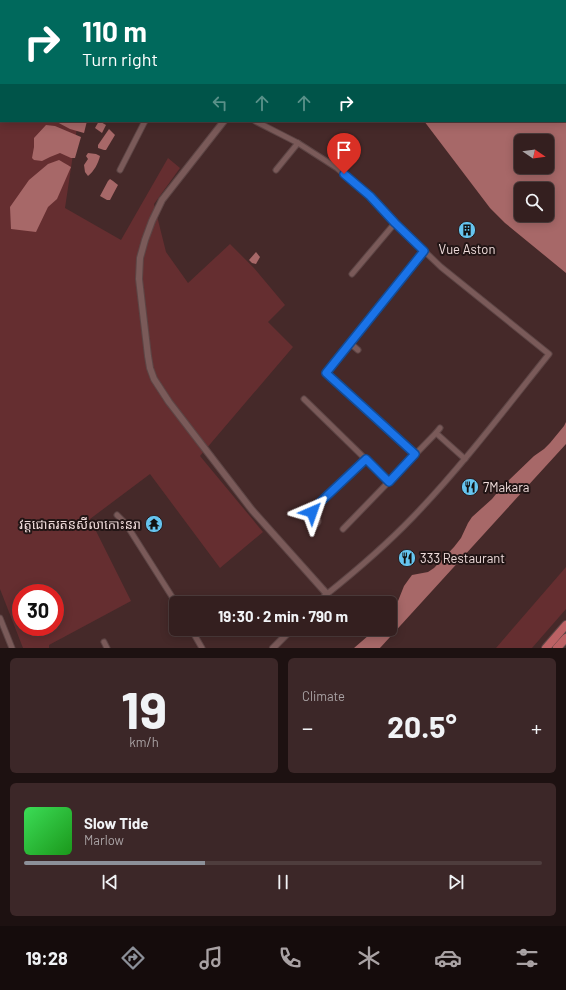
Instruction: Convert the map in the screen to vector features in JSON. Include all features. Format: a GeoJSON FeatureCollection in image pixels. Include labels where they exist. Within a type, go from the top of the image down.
{"type":"FeatureCollection","features":[{"type":"Feature","properties":{"kind":"main road"},"geometry":{"type":"LineString","coordinates":[[546,648],[566,625]]}},
{"type":"Feature","properties":{"kind":"main road"},"geometry":{"type":"LineString","coordinates":[[557,648],[566,638]]}},
{"type":"Feature","properties":{"kind":"street"},"geometry":{"type":"LineString","coordinates":[[120,170],[144,122]]}},
{"type":"Feature","properties":{"kind":"street"},"geometry":{"type":"LineString","coordinates":[[223,122],[162,200],[145,240],[140,258],[139,279],[150,368],[154,379],[168,402],[252,510],[328,594],[398,532],[418,512],[465,459],[549,354],[440,267],[370,196],[351,179],[326,160],[298,143],[257,122]]}},
{"type":"Feature","properties":{"kind":"street"},"geometry":{"type":"LineString","coordinates":[[276,170],[298,143]]}},
{"type":"Feature","properties":{"kind":"street"},"geometry":{"type":"LineString","coordinates":[[352,274],[395,223]]}},
{"type":"Feature","properties":{"kind":"street"},"geometry":{"type":"LineString","coordinates":[[415,454],[326,373],[424,251]]}},
{"type":"Feature","properties":{"kind":"street"},"geometry":{"type":"LineString","coordinates":[[350,343],[358,350]]}},
{"type":"Feature","properties":{"kind":"street"},"geometry":{"type":"LineString","coordinates":[[304,399],[389,482]]}},
{"type":"Feature","properties":{"kind":"street"},"geometry":{"type":"LineString","coordinates":[[343,529],[440,428]]}},
{"type":"Feature","properties":{"kind":"street"},"geometry":{"type":"LineString","coordinates":[[436,433],[465,459]]}},
{"type":"Feature","properties":{"kind":"street"},"geometry":{"type":"LineString","coordinates":[[312,530],[318,522],[312,512],[313,509],[366,459]]}},
{"type":"Feature","properties":{"kind":"street"},"geometry":{"type":"LineString","coordinates":[[117,515],[126,524],[172,596]]}},
{"type":"Feature","properties":{"kind":"street"},"geometry":{"type":"LineString","coordinates":[[0,618],[12,648]]}},
{"type":"Feature","properties":{"kind":"street"},"geometry":{"type":"LineString","coordinates":[[195,636],[202,648]]}},
{"type":"Feature","properties":{"kind":"street"},"geometry":{"type":"LineString","coordinates":[[274,648],[285,636]]}},
{"type":"Feature","properties":{"kind":"street"},"geometry":{"type":"LineString","coordinates":[[104,642],[107,648]]}},
{"type":"Feature","properties":{"kind":"shaded area"},"geometry":{"type":"Polygon","coordinates":[[[0,122],[78,122],[65,208],[121,240],[168,158],[180,168],[154,204],[166,252],[188,283],[230,244],[254,268],[285,305],[268,322],[293,347],[200,456],[263,532],[220,568],[150,474],[90,519],[131,601],[49,645],[49,648],[23,648],[18,636],[64,636],[64,584],[12,584],[12,620],[0,589],[0,122]]]}},
{"type":"Feature","properties":{"kind":"shaded area"},"geometry":{"type":"Polygon","coordinates":[[[57,122],[87,122],[84,133],[70,129],[57,122]]]}},
{"type":"Feature","properties":{"kind":"shaded area"},"geometry":{"type":"Polygon","coordinates":[[[98,122],[106,125],[102,133],[95,128],[98,122]]]}},
{"type":"Feature","properties":{"kind":"shaded area"},"geometry":{"type":"Polygon","coordinates":[[[425,122],[566,122],[566,273],[505,223],[490,208],[425,122]]]}},
{"type":"Feature","properties":{"kind":"shaded area"},"geometry":{"type":"Polygon","coordinates":[[[46,125],[55,126],[81,137],[75,158],[71,158],[60,153],[42,161],[34,160],[32,158],[34,138],[46,125]]]}},
{"type":"Feature","properties":{"kind":"shaded area"},"geometry":{"type":"Polygon","coordinates":[[[109,129],[115,135],[106,150],[98,148],[98,145],[109,129]]]}},
{"type":"Feature","properties":{"kind":"shaded area"},"geometry":{"type":"Polygon","coordinates":[[[88,153],[100,156],[96,167],[88,176],[85,172],[84,165],[88,159],[86,156],[88,153]]]}},
{"type":"Feature","properties":{"kind":"shaded area"},"geometry":{"type":"Polygon","coordinates":[[[59,160],[71,167],[57,199],[48,207],[36,232],[11,229],[10,207],[29,180],[48,164],[59,160]]]}},
{"type":"Feature","properties":{"kind":"shaded area"},"geometry":{"type":"Polygon","coordinates":[[[110,179],[118,185],[110,200],[107,200],[100,196],[110,179]]]}},
{"type":"Feature","properties":{"kind":"shaded area"},"geometry":{"type":"Polygon","coordinates":[[[256,252],[260,257],[256,264],[249,260],[256,252]]]}},
{"type":"Feature","properties":{"kind":"shaded area"},"geometry":{"type":"Polygon","coordinates":[[[566,422],[566,444],[397,629],[397,604],[404,586],[412,575],[428,572],[434,568],[461,538],[472,517],[492,499],[505,483],[534,456],[544,449],[566,422]]]}},
{"type":"Feature","properties":{"kind":"shaded area"},"geometry":{"type":"Polygon","coordinates":[[[566,567],[566,609],[532,648],[496,648],[566,567]]]}},
{"type":"Feature","properties":{"kind":"shaded area"},"geometry":{"type":"Polygon","coordinates":[[[368,636],[391,636],[380,648],[354,648],[368,636]]]}},
{"type":"Feature","properties":{"kind":"place","name":"Vue Aston"},"geometry":{"type":"Point","coordinates":[467,230]}},
{"type":"Feature","properties":{"kind":"place","name":"7Makara"},"geometry":{"type":"Point","coordinates":[470,487]}},
{"type":"Feature","properties":{"kind":"place","name":"វត្តជោតរតនសីលាកោះនរា"},"geometry":{"type":"Point","coordinates":[154,524]}},
{"type":"Feature","properties":{"kind":"place","name":"333 Restaurant"},"geometry":{"type":"Point","coordinates":[407,558]}},
{"type":"Feature","properties":{"kind":"route"},"geometry":{"type":"LineString","coordinates":[[312,512],[313,509],[366,459],[389,482],[415,454],[326,373],[424,251],[370,196],[344,174]]}}]}
